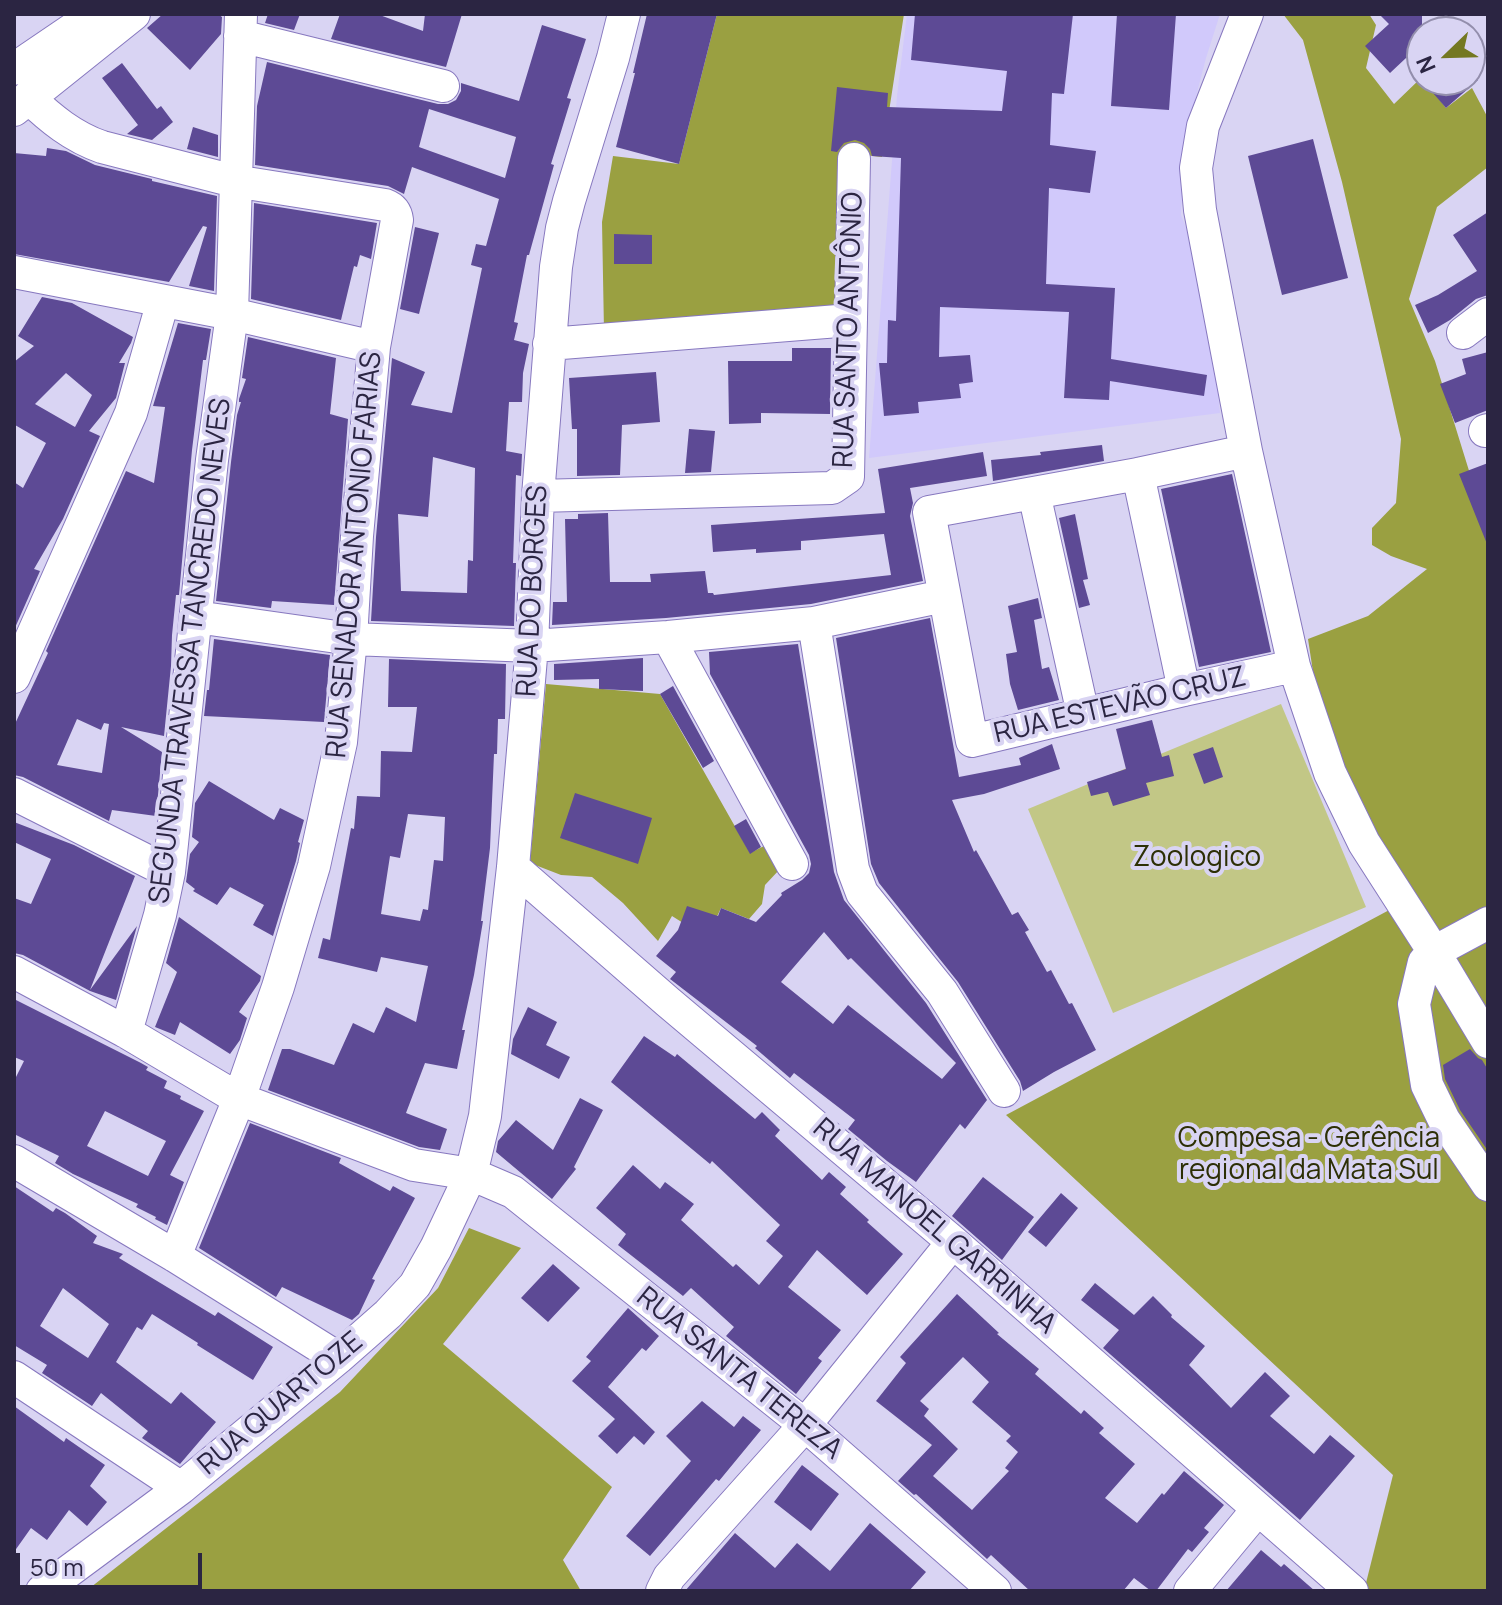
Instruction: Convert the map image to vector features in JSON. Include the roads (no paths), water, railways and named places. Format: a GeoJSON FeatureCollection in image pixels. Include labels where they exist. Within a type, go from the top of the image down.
{"type":"FeatureCollection","features":[{"type":"Feature","properties":{"kind":"street"},"geometry":{"type":"LineString","coordinates":[[17,61],[95,14]]}},
{"type":"Feature","properties":{"kind":"street"},"geometry":{"type":"LineString","coordinates":[[134,14],[21,104],[88,142],[234,181]]}},
{"type":"Feature","properties":{"kind":"street","name":"RUA DO BORGES"},"geometry":{"type":"LineString","coordinates":[[471,1174],[485,1116],[513,867],[532,646],[538,496],[549,344],[562,228],[624,14]]}},
{"type":"Feature","properties":{"kind":"street"},"geometry":{"type":"LineString","coordinates":[[1247,14],[1203,126],[1196,168],[1200,210],[1246,451],[1294,666],[1330,773],[1364,843],[1488,1042]]}},
{"type":"Feature","properties":{"kind":"street"},"geometry":{"type":"LineString","coordinates":[[240,25],[443,86]]}},
{"type":"Feature","properties":{"kind":"street","name":"SEGUNDA TRAVESSA TANCREDO NEVES"},"geometry":{"type":"LineString","coordinates":[[126,1032],[160,915],[169,872],[212,460],[232,314],[240,25]]}},
{"type":"Feature","properties":{"kind":"street","name":"RUA SANTO ANTÔNIO"},"geometry":{"type":"LineString","coordinates":[[538,496],[832,488],[848,477],[854,159]]}},
{"type":"Feature","properties":{"kind":"street","name":"RUA SENADOR ANTONIO FARIAS"},"geometry":{"type":"LineString","coordinates":[[175,1256],[239,1099],[278,987],[314,866],[341,742],[374,347],[397,220],[396,213],[385,205],[234,181]]}},
{"type":"Feature","properties":{"kind":"street"},"geometry":{"type":"LineString","coordinates":[[14,272],[232,314],[374,347]]}},
{"type":"Feature","properties":{"kind":"street"},"geometry":{"type":"LineString","coordinates":[[14,677],[25,620],[131,413],[163,301]]}},
{"type":"Feature","properties":{"kind":"street"},"geometry":{"type":"LineString","coordinates":[[549,344],[851,320]]}},
{"type":"Feature","properties":{"kind":"street","name":"RUA ESTEVÃO CRUZ"},"geometry":{"type":"LineString","coordinates":[[1246,451],[929,512],[972,741],[1294,666]]}},
{"type":"Feature","properties":{"kind":"street"},"geometry":{"type":"LineString","coordinates":[[1138,474],[1184,690]]}},
{"type":"Feature","properties":{"kind":"street"},"geometry":{"type":"LineString","coordinates":[[1034,493],[1083,714]]}},
{"type":"Feature","properties":{"kind":"street"},"geometry":{"type":"LineString","coordinates":[[196,617],[351,639],[532,646],[814,623],[944,596]]}},
{"type":"Feature","properties":{"kind":"street"},"geometry":{"type":"LineString","coordinates":[[814,623],[857,881],[862,893],[942,992],[1004,1091]]}},
{"type":"Feature","properties":{"kind":"street"},"geometry":{"type":"LineString","coordinates":[[668,637],[792,864]]}},
{"type":"Feature","properties":{"kind":"street"},"geometry":{"type":"LineString","coordinates":[[14,794],[169,872]]}},
{"type":"Feature","properties":{"kind":"street","name":"RUA MANOEL GARRINHA"},"geometry":{"type":"LineString","coordinates":[[513,867],[953,1242],[1352,1591]]}},
{"type":"Feature","properties":{"kind":"street"},"geometry":{"type":"LineString","coordinates":[[1488,923],[1434,952],[1424,962],[1414,1004],[1427,1085],[1444,1120],[1488,1185]]}},
{"type":"Feature","properties":{"kind":"street","name":"RUA SANTA TEREZA"},"geometry":{"type":"LineString","coordinates":[[14,972],[126,1032],[239,1099],[414,1165],[471,1174],[513,1192],[805,1425],[995,1591]]}},
{"type":"Feature","properties":{"kind":"street"},"geometry":{"type":"LineString","coordinates":[[14,1161],[175,1256],[338,1358]]}},
{"type":"Feature","properties":{"kind":"street","name":"RUA QUARTOZE"},"geometry":{"type":"LineString","coordinates":[[42,1591],[181,1488],[388,1314],[415,1285],[471,1174]]}},
{"type":"Feature","properties":{"kind":"street"},"geometry":{"type":"LineString","coordinates":[[662,1591],[669,1577],[805,1425],[953,1242]]}},
{"type":"Feature","properties":{"kind":"street"},"geometry":{"type":"LineString","coordinates":[[14,1377],[181,1488]]}},
{"type":"Feature","properties":{"kind":"street"},"geometry":{"type":"LineString","coordinates":[[1190,1591],[1258,1509]]}},
{"type":"Feature","properties":{"kind":"park label","name":"Zoologico"},"geometry":{"type":"Point","coordinates":[1197,858]}},
{"type":"Feature","properties":{"kind":"park label","name":"Compesa - Gerência regional da Mata Sul"},"geometry":{"type":"Point","coordinates":[1309,1155]}}]}
